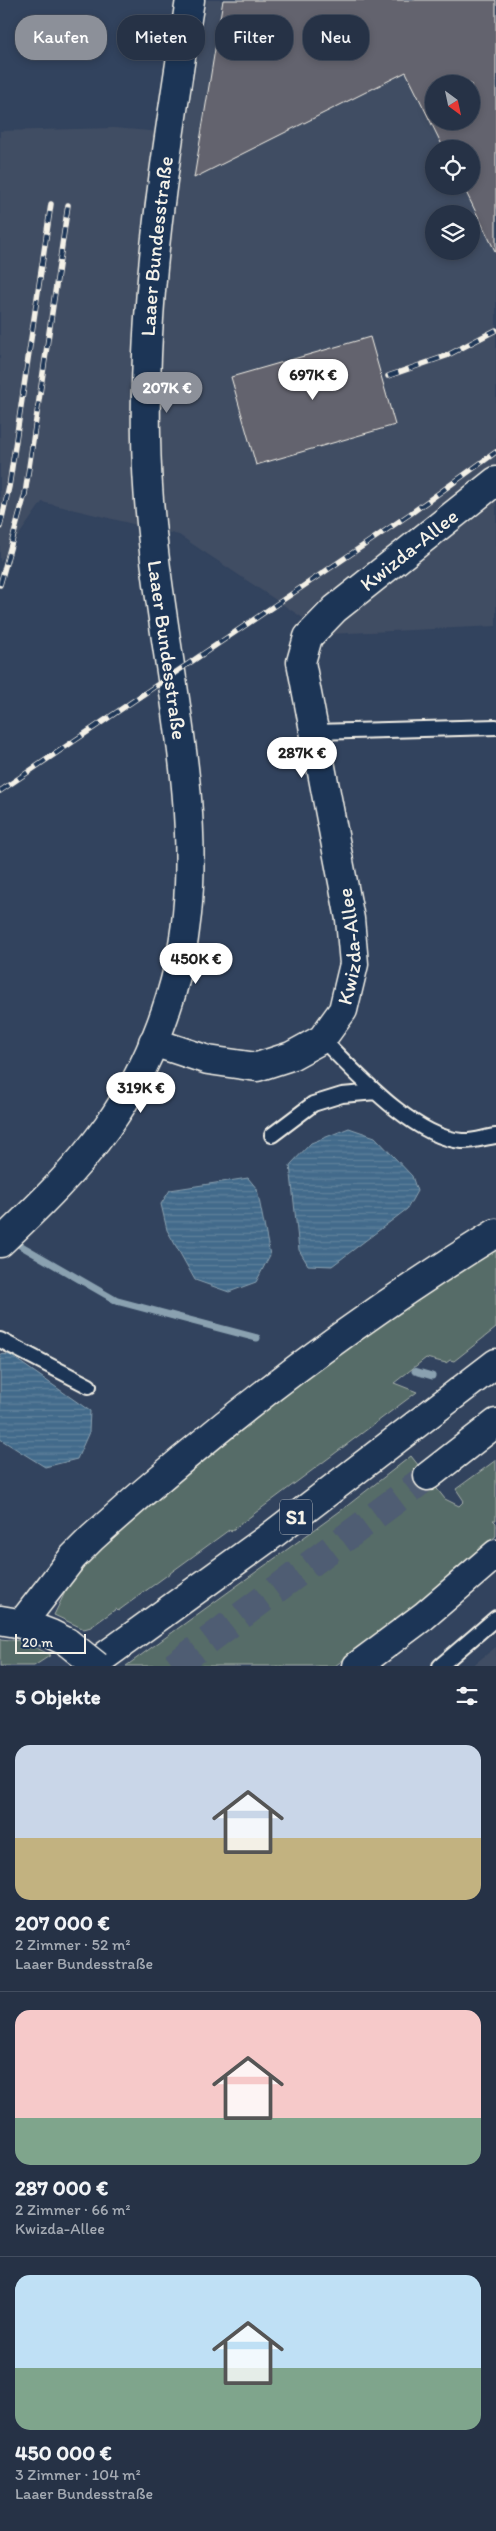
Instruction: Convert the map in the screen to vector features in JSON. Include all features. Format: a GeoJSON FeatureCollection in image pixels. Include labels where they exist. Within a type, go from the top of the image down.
{"type":"FeatureCollection","features":[{"type":"Feature","properties":{"kind":"main road","name":"Laaer Bundesstraße"},"geometry":{"type":"LineString","coordinates":[[0,1243],[82,1158],[107,1127],[126,1096],[153,1042],[176,976],[188,915],[190,870],[189,817],[181,745],[154,556],[146,436],[149,296],[158,210],[190,0]]}},
{"type":"Feature","properties":{"kind":"main road","name":"Kwizda-Allee"},"geometry":{"type":"LineString","coordinates":[[153,1042],[208,1060],[257,1067],[291,1056],[322,1039],[343,1010],[354,964],[350,919],[301,662],[308,636],[336,609],[496,482]]}},
{"type":"Feature","properties":{"kind":"main road"},"geometry":{"type":"LineString","coordinates":[[97,1666],[67,1642],[46,1630],[11,1621],[92,1538],[223,1424],[357,1324],[496,1233]]}},
{"type":"Feature","properties":{"kind":"main road","name":"S1"},"geometry":{"type":"LineString","coordinates":[[91,1666],[261,1543],[496,1363]]}},
{"type":"Feature","properties":{"kind":"main road"},"geometry":{"type":"LineString","coordinates":[[428,1476],[496,1423]]}},
{"type":"Feature","properties":{"kind":"main road"},"geometry":{"type":"LineString","coordinates":[[357,1666],[424,1616],[496,1554]]}},
{"type":"Feature","properties":{"kind":"lane"},"geometry":{"type":"LineString","coordinates":[[314,732],[496,727]]}},
{"type":"Feature","properties":{"kind":"lane"},"geometry":{"type":"LineString","coordinates":[[322,1039],[376,1092],[426,1130],[462,1141],[496,1136]]}},
{"type":"Feature","properties":{"kind":"lane"},"geometry":{"type":"LineString","coordinates":[[272,1135],[313,1104],[342,1095],[376,1092]]}},
{"type":"Feature","properties":{"kind":"lane"},"geometry":{"type":"LineString","coordinates":[[0,1340],[89,1386]]}},
{"type":"Feature","properties":{"kind":"lane"},"geometry":{"type":"LineString","coordinates":[[440,1666],[496,1618]]}},
{"type":"Feature","properties":{"kind":"shaded area"},"geometry":{"type":"Polygon","coordinates":[[[207,0],[496,0],[496,626],[327,634],[179,535],[42,502],[0,562],[0,131],[114,128],[185,134],[197,60],[205,60],[205,15],[207,0]]]}},
{"type":"Feature","properties":{"kind":"shaded area"},"geometry":{"type":"Polygon","coordinates":[[[349,1128],[375,1137],[412,1176],[417,1191],[407,1209],[332,1266],[308,1265],[299,1250],[290,1165],[311,1143],[349,1128]]]}},
{"type":"Feature","properties":{"kind":"shaded area"},"geometry":{"type":"Polygon","coordinates":[[[248,1178],[257,1189],[270,1255],[256,1282],[229,1292],[195,1280],[167,1230],[161,1204],[170,1190],[248,1178]]]}},
{"type":"Feature","properties":{"kind":"shaded area"},"geometry":{"type":"Polygon","coordinates":[[[0,1354],[10,1355],[90,1411],[89,1432],[77,1459],[45,1467],[0,1439],[0,1354]]]}},
{"type":"Feature","properties":{"kind":"shaded area"},"geometry":{"type":"Polygon","coordinates":[[[496,1647],[496,1666],[472,1666],[496,1647]]]}},
{"type":"Feature","properties":{"kind":"green space"},"geometry":{"type":"Polygon","coordinates":[[[496,1248],[496,1328],[454,1361],[450,1360],[446,1363],[426,1358],[394,1383],[417,1392],[231,1531],[229,1530],[118,1611],[116,1609],[91,1627],[84,1629],[54,1615],[68,1586],[95,1551],[259,1412],[392,1315],[496,1248]]]}},
{"type":"Feature","properties":{"kind":"green space"},"geometry":{"type":"Polygon","coordinates":[[[411,1456],[445,1499],[459,1506],[464,1501],[456,1489],[496,1460],[496,1520],[493,1520],[496,1523],[496,1536],[431,1593],[335,1666],[126,1666],[343,1509],[411,1456]]]}},
{"type":"Feature","properties":{"kind":"green space"},"geometry":{"type":"Polygon","coordinates":[[[0,1639],[22,1641],[51,1655],[34,1666],[0,1666],[0,1639]]]}},
{"type":"Feature","properties":{"kind":"building"},"geometry":{"type":"Polygon","coordinates":[[[223,0],[496,0],[496,253],[480,221],[480,205],[472,205],[467,195],[480,195],[480,140],[440,140],[435,130],[480,130],[480,75],[425,75],[425,110],[406,72],[194,178],[215,49],[215,60],[293,60],[293,15],[221,15],[223,0]]]}},
{"type":"Feature","properties":{"kind":"building"},"geometry":{"type":"Polygon","coordinates":[[[370,337],[395,425],[256,465],[231,377],[370,337]]]}},
{"type":"Feature","properties":{"kind":"waterway"},"geometry":{"type":"LineString","coordinates":[[11,1240],[117,1301],[257,1338]]}},
{"type":"Feature","properties":{"kind":"waterway"},"geometry":{"type":"LineString","coordinates":[[415,1371],[432,1376]]}},
{"type":"Feature","properties":{"kind":"tunnel"},"geometry":{"type":"LineString","coordinates":[[174,1666],[428,1476]]}},
{"type":"Feature","properties":{"kind":"railway"},"geometry":{"type":"LineString","coordinates":[[0,527],[9,487],[51,204]]}},
{"type":"Feature","properties":{"kind":"railway"},"geometry":{"type":"LineString","coordinates":[[0,585],[25,494],[68,205]]}},
{"type":"Feature","properties":{"kind":"railway"},"geometry":{"type":"LineString","coordinates":[[388,376],[446,356],[496,330]]}},
{"type":"Feature","properties":{"kind":"railway"},"geometry":{"type":"LineString","coordinates":[[0,791],[410,514],[496,452]]}}]}
